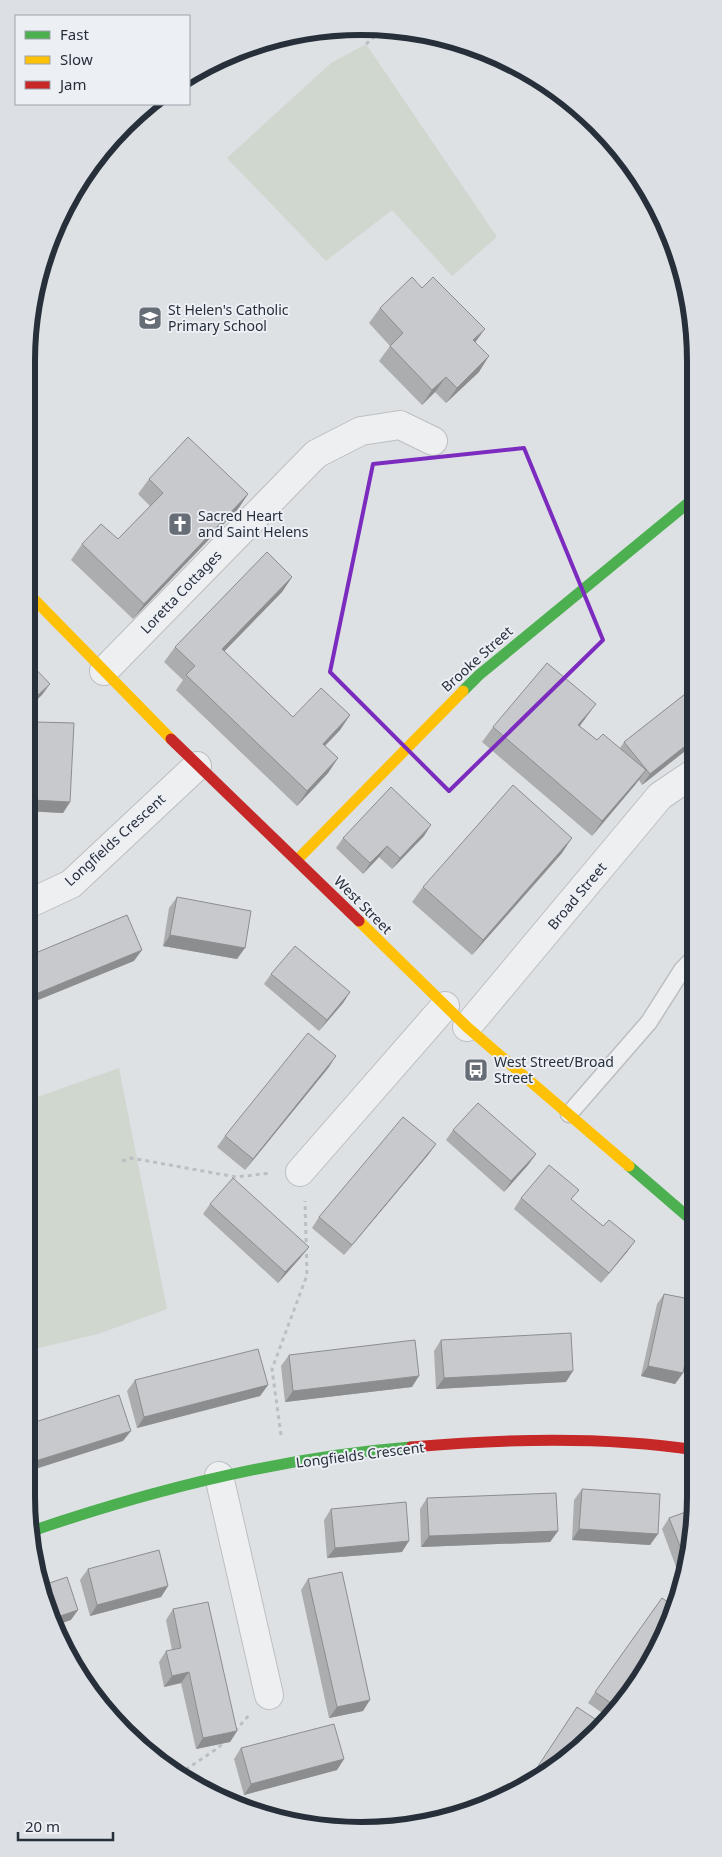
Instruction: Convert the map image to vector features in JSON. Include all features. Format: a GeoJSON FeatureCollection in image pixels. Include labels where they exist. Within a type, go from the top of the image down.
{"type":"FeatureCollection","features":[{"type":"Feature","properties":{"kind":"street","name":"Loretta Cottages"},"geometry":{"type":"LineString","coordinates":[[104,671],[316,454],[361,431],[400,425],[433,441]]}},
{"type":"Feature","properties":{"kind":"street","name":"Brooke Street"},"geometry":{"type":"LineString","coordinates":[[297,860],[478,674],[687,504]]}},
{"type":"Feature","properties":{"kind":"street","name":"West Street"},"geometry":{"type":"LineString","coordinates":[[35,600],[197,766],[297,860],[467,1028],[687,1216]]}},
{"type":"Feature","properties":{"kind":"street","name":"Longfields Crescent"},"geometry":{"type":"LineString","coordinates":[[35,901],[71,884],[197,766]]}},
{"type":"Feature","properties":{"kind":"street","name":"Broad Street"},"geometry":{"type":"LineString","coordinates":[[467,1028],[660,796],[687,778]]}},
{"type":"Feature","properties":{"kind":"street"},"geometry":{"type":"LineString","coordinates":[[300,1172],[445,1006]]}},
{"type":"Feature","properties":{"kind":"street","name":"Longfields Crescent"},"geometry":{"type":"LineString","coordinates":[[37,1530],[114,1504],[219,1476],[284,1464],[408,1447],[526,1440],[658,1444],[687,1449]]}},
{"type":"Feature","properties":{"kind":"street"},"geometry":{"type":"LineString","coordinates":[[219,1476],[269,1695]]}},
{"type":"Feature","properties":{"kind":"lane"},"geometry":{"type":"LineString","coordinates":[[569,1114],[649,1022],[687,965]]}},
{"type":"Feature","properties":{"kind":"path"},"geometry":{"type":"LineString","coordinates":[[366,44],[376,36]]}},
{"type":"Feature","properties":{"kind":"path"},"geometry":{"type":"LineString","coordinates":[[122,1161],[131,1158],[236,1177],[300,1172],[305,1196],[308,1275],[272,1369],[284,1464]]}},
{"type":"Feature","properties":{"kind":"path"},"geometry":{"type":"LineString","coordinates":[[185,1770],[218,1748],[269,1695]]}},
{"type":"Feature","properties":{"kind":"highlighted area"},"geometry":{"type":"Polygon","coordinates":[[[524,448],[603,640],[449,791],[330,672],[373,464],[524,448]]]}},
{"type":"Feature","properties":{"kind":"shaded area"},"geometry":{"type":"Polygon","coordinates":[[[366,44],[497,237],[452,276],[392,210],[326,261],[227,158],[331,63],[366,44]]]}},
{"type":"Feature","properties":{"kind":"shaded area"},"geometry":{"type":"Polygon","coordinates":[[[119,1068],[167,1309],[98,1334],[35,1349],[35,1098],[119,1068]]]}},
{"type":"Feature","properties":{"kind":"building"},"geometry":{"type":"Polygon","coordinates":[[[412,277],[422,288],[433,277],[485,329],[473,340],[489,356],[457,388],[446,377],[432,390],[390,346],[403,333],[380,308],[412,277]]]}},
{"type":"Feature","properties":{"kind":"building","name":"Sacred Heart and Saint Helens"},"geometry":{"type":"Polygon","coordinates":[[[188,437],[248,494],[144,604],[82,544],[101,524],[118,539],[163,493],[149,479],[188,437]]]}},
{"type":"Feature","properties":{"kind":"building"},"geometry":{"type":"Polygon","coordinates":[[[267,552],[292,577],[222,649],[293,717],[321,688],[350,715],[323,744],[338,758],[307,791],[186,675],[195,666],[175,647],[267,552]]]}},
{"type":"Feature","properties":{"kind":"building"},"geometry":{"type":"Polygon","coordinates":[[[547,663],[596,704],[578,725],[597,740],[603,734],[646,770],[602,821],[493,727],[547,663]]]}},
{"type":"Feature","properties":{"kind":"building"},"geometry":{"type":"Polygon","coordinates":[[[35,668],[50,684],[35,698],[35,668]]]}},
{"type":"Feature","properties":{"kind":"building"},"geometry":{"type":"Polygon","coordinates":[[[687,692],[687,745],[650,774],[624,742],[687,692]]]}},
{"type":"Feature","properties":{"kind":"building"},"geometry":{"type":"Polygon","coordinates":[[[36,722],[74,723],[70,802],[35,800],[36,722]]]}},
{"type":"Feature","properties":{"kind":"building"},"geometry":{"type":"Polygon","coordinates":[[[513,785],[572,838],[483,940],[423,887],[513,785]]]}},
{"type":"Feature","properties":{"kind":"building"},"geometry":{"type":"Polygon","coordinates":[[[391,787],[431,825],[400,858],[387,846],[370,863],[343,838],[391,787]]]}},
{"type":"Feature","properties":{"kind":"building"},"geometry":{"type":"Polygon","coordinates":[[[177,897],[251,911],[245,948],[170,935],[177,897]]]}},
{"type":"Feature","properties":{"kind":"building"},"geometry":{"type":"Polygon","coordinates":[[[127,915],[142,950],[35,994],[35,953],[127,915]]]}},
{"type":"Feature","properties":{"kind":"building"},"geometry":{"type":"Polygon","coordinates":[[[295,946],[350,992],[327,1020],[271,974],[295,946]]]}},
{"type":"Feature","properties":{"kind":"building"},"geometry":{"type":"Polygon","coordinates":[[[308,1033],[336,1056],[253,1159],[225,1136],[308,1033]]]}},
{"type":"Feature","properties":{"kind":"building"},"geometry":{"type":"Polygon","coordinates":[[[478,1103],[536,1154],[511,1181],[453,1130],[478,1103]]]}},
{"type":"Feature","properties":{"kind":"building"},"geometry":{"type":"Polygon","coordinates":[[[403,1117],[436,1144],[352,1245],[319,1217],[403,1117]]]}},
{"type":"Feature","properties":{"kind":"building"},"geometry":{"type":"Polygon","coordinates":[[[549,1165],[579,1190],[571,1199],[603,1226],[609,1220],[635,1241],[609,1273],[521,1198],[549,1165]]]}},
{"type":"Feature","properties":{"kind":"building"},"geometry":{"type":"Polygon","coordinates":[[[233,1178],[309,1247],[285,1272],[210,1204],[233,1178]]]}},
{"type":"Feature","properties":{"kind":"building"},"geometry":{"type":"Polygon","coordinates":[[[664,1294],[687,1298],[687,1354],[683,1373],[648,1366],[664,1294]]]}},
{"type":"Feature","properties":{"kind":"building"},"geometry":{"type":"Polygon","coordinates":[[[571,1333],[573,1371],[444,1378],[441,1340],[571,1333]]]}},
{"type":"Feature","properties":{"kind":"building"},"geometry":{"type":"Polygon","coordinates":[[[415,1340],[419,1376],[293,1391],[289,1355],[415,1340]]]}},
{"type":"Feature","properties":{"kind":"building"},"geometry":{"type":"Polygon","coordinates":[[[258,1349],[268,1385],[144,1417],[135,1380],[258,1349]]]}},
{"type":"Feature","properties":{"kind":"building"},"geometry":{"type":"Polygon","coordinates":[[[119,1395],[131,1431],[35,1461],[35,1422],[119,1395]]]}},
{"type":"Feature","properties":{"kind":"building"},"geometry":{"type":"Polygon","coordinates":[[[582,1489],[660,1494],[658,1534],[579,1529],[582,1489]]]}},
{"type":"Feature","properties":{"kind":"building"},"geometry":{"type":"Polygon","coordinates":[[[556,1493],[558,1531],[429,1536],[427,1498],[556,1493]]]}},
{"type":"Feature","properties":{"kind":"building"},"geometry":{"type":"Polygon","coordinates":[[[406,1502],[409,1541],[335,1548],[331,1509],[406,1502]]]}},
{"type":"Feature","properties":{"kind":"building"},"geometry":{"type":"Polygon","coordinates":[[[686,1512],[682,1552],[669,1518],[686,1512]]]}},
{"type":"Feature","properties":{"kind":"building"},"geometry":{"type":"Polygon","coordinates":[[[159,1550],[168,1586],[97,1605],[88,1569],[159,1550]]]}},
{"type":"Feature","properties":{"kind":"building"},"geometry":{"type":"Polygon","coordinates":[[[342,1572],[370,1700],[337,1707],[308,1579],[342,1572]]]}},
{"type":"Feature","properties":{"kind":"building"},"geometry":{"type":"Polygon","coordinates":[[[67,1577],[78,1610],[58,1617],[47,1584],[67,1577]]]}},
{"type":"Feature","properties":{"kind":"building"},"geometry":{"type":"Polygon","coordinates":[[[662,1598],[669,1603],[643,1659],[612,1704],[595,1692],[662,1598]]]}},
{"type":"Feature","properties":{"kind":"building"},"geometry":{"type":"Polygon","coordinates":[[[208,1602],[237,1731],[203,1738],[189,1672],[172,1676],[166,1651],[181,1648],[173,1609],[208,1602]]]}},
{"type":"Feature","properties":{"kind":"building"},"geometry":{"type":"Polygon","coordinates":[[[577,1707],[598,1721],[559,1755],[534,1772],[577,1707]]]}},
{"type":"Feature","properties":{"kind":"building"},"geometry":{"type":"Polygon","coordinates":[[[334,1724],[344,1759],[251,1784],[241,1748],[334,1724]]]}},
{"type":"Feature","properties":{"kind":"traffic: fast"},"geometry":{"type":"LineString","coordinates":[[463,691],[479,675],[687,504]]}},
{"type":"Feature","properties":{"kind":"traffic: fast"},"geometry":{"type":"LineString","coordinates":[[629,1166],[687,1216]]}},
{"type":"Feature","properties":{"kind":"traffic: fast"},"geometry":{"type":"LineString","coordinates":[[37,1529],[125,1502],[219,1477],[314,1458],[411,1447]]}},
{"type":"Feature","properties":{"kind":"traffic: slow"},"geometry":{"type":"LineString","coordinates":[[35,600],[171,739]]}},
{"type":"Feature","properties":{"kind":"traffic: slow"},"geometry":{"type":"LineString","coordinates":[[297,860],[463,691]]}},
{"type":"Feature","properties":{"kind":"traffic: slow"},"geometry":{"type":"LineString","coordinates":[[359,921],[467,1027],[629,1166]]}},
{"type":"Feature","properties":{"kind":"traffic: jam"},"geometry":{"type":"LineString","coordinates":[[171,739],[359,921]]}},
{"type":"Feature","properties":{"kind":"traffic: jam"},"geometry":{"type":"LineString","coordinates":[[411,1447],[482,1442],[554,1440],[625,1442],[687,1449]]}},
{"type":"Feature","properties":{"kind":"place","name":"St Helen's Catholic Primary School"},"geometry":{"type":"Point","coordinates":[150,318]}},
{"type":"Feature","properties":{"kind":"place","name":"Sacred Heart and Saint Helens"},"geometry":{"type":"Point","coordinates":[180,524]}},
{"type":"Feature","properties":{"kind":"place","name":"West Street/Broad Street"},"geometry":{"type":"Point","coordinates":[476,1070]}}]}
